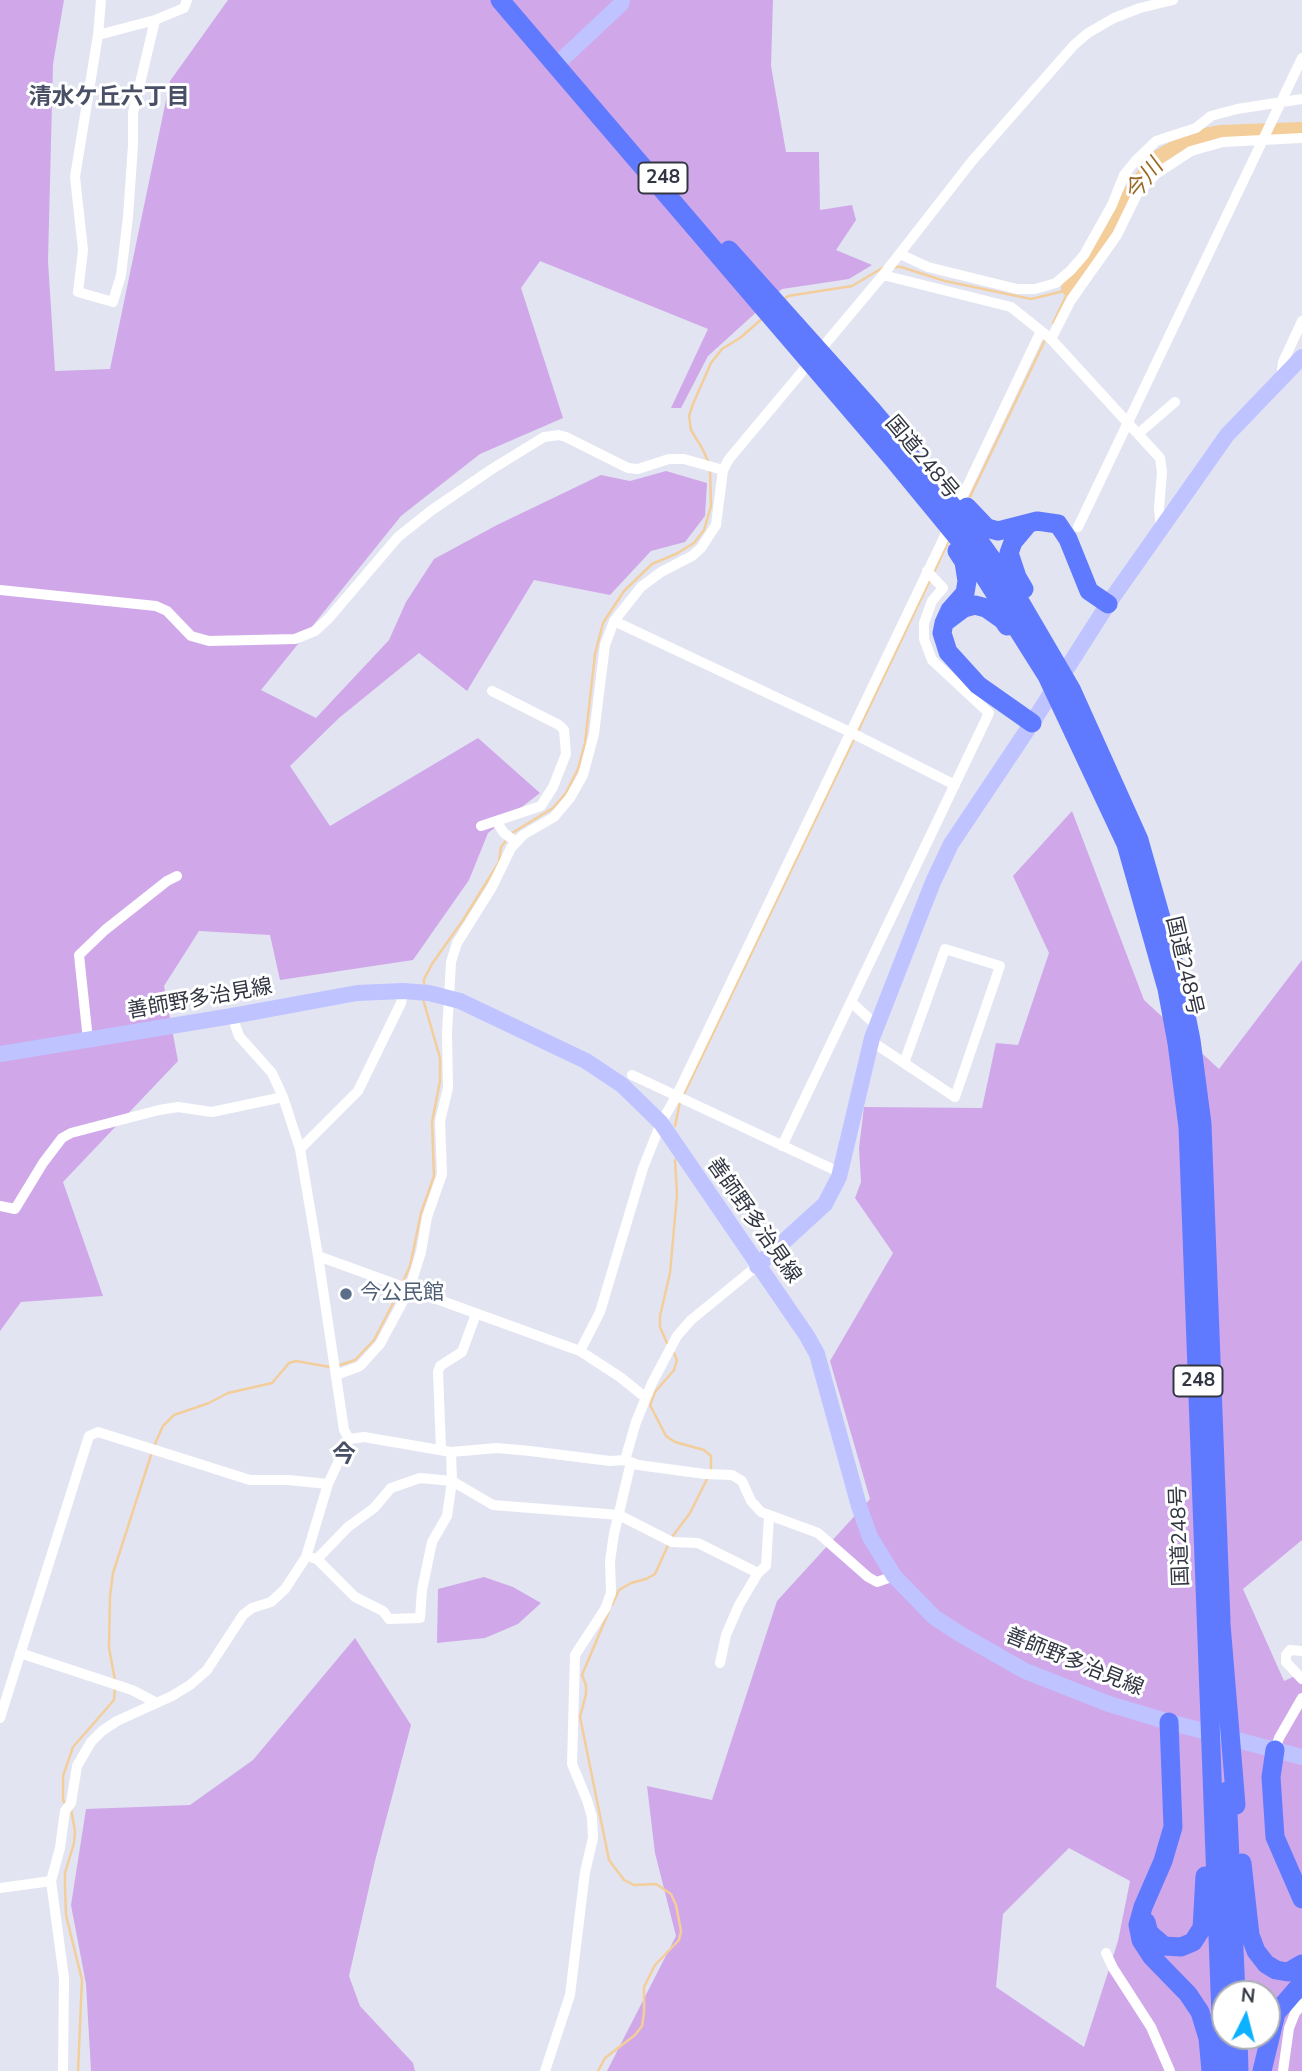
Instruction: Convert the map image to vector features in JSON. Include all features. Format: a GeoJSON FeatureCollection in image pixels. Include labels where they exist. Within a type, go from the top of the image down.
{"type":"FeatureCollection","features":[{"type":"Feature","properties":{"kind":"highway","name":"国道248号"},"geometry":{"type":"LineString","coordinates":[[500,0],[763,297],[938,514],[959,526],[1009,583],[1053,657],[1121,833],[1148,915],[1167,989],[1177,1043],[1188,1127],[1221,1722]]}},
{"type":"Feature","properties":{"kind":"highway","name":"国道248号"},"geometry":{"type":"LineString","coordinates":[[763,297],[928,462],[959,526],[967,549],[1044,679],[1068,697],[1139,840],[1180,985],[1191,1040],[1202,1124],[1221,1625],[1223,2071]]}},
{"type":"Feature","properties":{"kind":"highway"},"geometry":{"type":"LineString","coordinates":[[1032,723],[997,700],[963,670],[948,652],[942,632],[944,623],[950,610],[965,593],[967,581],[959,526],[998,531],[1029,522],[1047,521],[1058,524],[1068,539],[1089,591],[1108,604]]}},
{"type":"Feature","properties":{"kind":"highway"},"geometry":{"type":"LineString","coordinates":[[1029,522],[1013,541],[1010,553],[1017,578],[1049,632],[1068,697]]}},
{"type":"Feature","properties":{"kind":"highway"},"geometry":{"type":"LineString","coordinates":[[944,623],[964,608],[975,605],[986,608],[1003,620],[1044,679]]}},
{"type":"Feature","properties":{"kind":"highway"},"geometry":{"type":"LineString","coordinates":[[1169,1722],[1173,1827],[1138,1925],[1141,1940],[1152,1957],[1188,1994],[1200,2012],[1208,2038],[1211,2071]]}},
{"type":"Feature","properties":{"kind":"highway","name":"国道248号"},"geometry":{"type":"LineString","coordinates":[[1220,1746],[1235,1980]]}},
{"type":"Feature","properties":{"kind":"highway"},"geometry":{"type":"LineString","coordinates":[[1143,1907],[1149,1933],[1164,1946],[1173,1948],[1194,1942],[1202,1928],[1205,1882],[1204,1780],[1220,1746]]}},
{"type":"Feature","properties":{"kind":"highway"},"geometry":{"type":"LineString","coordinates":[[1220,1746],[1237,1824],[1250,1935],[1256,1951],[1266,1964],[1276,1970],[1288,1972],[1302,1965]]}},
{"type":"Feature","properties":{"kind":"highway"},"geometry":{"type":"LineString","coordinates":[[1275,1750],[1271,1777],[1275,1837],[1302,1899]]}},
{"type":"Feature","properties":{"kind":"highway"},"geometry":{"type":"LineString","coordinates":[[1262,2071],[1276,2013],[1302,1983]]}},
{"type":"Feature","properties":{"kind":"highway"},"geometry":{"type":"LineString","coordinates":[[1238,2050],[1239,2071]]}},
{"type":"Feature","properties":{"kind":"main road"},"geometry":{"type":"LineString","coordinates":[[556,65],[621,4],[622,0]]}},
{"type":"Feature","properties":{"kind":"main road"},"geometry":{"type":"LineString","coordinates":[[757,1266],[825,1205],[841,1173],[876,1025],[951,844],[1108,604],[1227,435],[1302,357]]}},
{"type":"Feature","properties":{"kind":"main road","name":"善師野多治見線"},"geometry":{"type":"LineString","coordinates":[[0,1054],[357,993],[416,992],[450,998],[586,1061],[622,1085],[660,1123],[807,1336],[817,1354],[870,1537],[894,1577],[934,1616],[1014,1664],[1109,1704],[1302,1757]]}},
{"type":"Feature","properties":{"kind":"street"},"geometry":{"type":"LineString","coordinates":[[101,0],[98,35],[75,177],[83,250],[78,292],[113,302],[121,275],[128,217],[133,113],[155,20]]}},
{"type":"Feature","properties":{"kind":"street"},"geometry":{"type":"LineString","coordinates":[[98,35],[155,20],[184,8],[187,0]]}},
{"type":"Feature","properties":{"kind":"street"},"geometry":{"type":"LineString","coordinates":[[336,1375],[360,1366],[380,1343],[408,1290],[421,1252],[427,1217],[442,1174],[440,1121],[448,1088],[447,1033],[451,962],[457,943],[492,887],[515,842],[550,820],[570,798],[583,775],[590,755],[605,645],[614,621],[641,587],[661,572],[692,556],[707,540],[716,525],[719,509],[719,469],[897,258],[972,161],[1074,45],[1088,33],[1139,4],[1173,0]]}},
{"type":"Feature","properties":{"kind":"street"},"geometry":{"type":"LineString","coordinates":[[1078,527],[1302,58]]}},
{"type":"Feature","properties":{"kind":"street"},"geometry":{"type":"LineString","coordinates":[[897,258],[1017,289],[1035,289],[1056,283],[1084,255],[1112,205],[1124,175],[1156,141],[1196,128],[1211,116],[1237,108],[1302,99]]}},
{"type":"Feature","properties":{"kind":"street"},"geometry":{"type":"LineString","coordinates":[[1051,339],[1070,300],[1118,235],[1137,194],[1156,174],[1191,151],[1223,142],[1302,138]]}},
{"type":"Feature","properties":{"kind":"street"},"geometry":{"type":"LineString","coordinates":[[883,275],[1011,307],[1051,339],[1160,458],[1161,529]]}},
{"type":"Feature","properties":{"kind":"street"},"geometry":{"type":"LineString","coordinates":[[1281,378],[1283,362],[1302,321]]}},
{"type":"Feature","properties":{"kind":"street"},"geometry":{"type":"LineString","coordinates":[[580,1352],[600,1312],[643,1168],[660,1123],[677,1095],[1041,331]]}},
{"type":"Feature","properties":{"kind":"street"},"geometry":{"type":"LineString","coordinates":[[1138,434],[1175,402]]}},
{"type":"Feature","properties":{"kind":"street"},"geometry":{"type":"LineString","coordinates":[[0,590],[156,606],[167,611],[191,636],[209,641],[295,639],[315,631],[329,618],[398,537],[472,483],[544,437],[566,437],[628,468],[638,469],[669,459],[684,459],[719,469]]}},
{"type":"Feature","properties":{"kind":"street"},"geometry":{"type":"LineString","coordinates":[[782,1146],[989,713],[932,660],[924,639],[924,623],[932,601],[943,588],[927,571]]}},
{"type":"Feature","properties":{"kind":"street"},"geometry":{"type":"LineString","coordinates":[[614,621],[850,732],[955,785]]}},
{"type":"Feature","properties":{"kind":"street"},"geometry":{"type":"LineString","coordinates":[[481,826],[541,806],[553,787],[566,754],[564,730],[559,725],[492,691]]}},
{"type":"Feature","properties":{"kind":"street"},"geometry":{"type":"LineString","coordinates":[[541,806],[550,820]]}},
{"type":"Feature","properties":{"kind":"street"},"geometry":{"type":"LineString","coordinates":[[496,821],[504,833],[515,842]]}},
{"type":"Feature","properties":{"kind":"street"},"geometry":{"type":"LineString","coordinates":[[88,1040],[79,955],[105,930],[177,876]]}},
{"type":"Feature","properties":{"kind":"street"},"geometry":{"type":"LineString","coordinates":[[871,1041],[904,1063],[956,1097],[1000,966],[945,949],[904,1063]]}},
{"type":"Feature","properties":{"kind":"street"},"geometry":{"type":"LineString","coordinates":[[300,1149],[358,1091],[401,1003],[416,992]]}},
{"type":"Feature","properties":{"kind":"street"},"geometry":{"type":"LineString","coordinates":[[851,1002],[876,1025]]}},
{"type":"Feature","properties":{"kind":"street"},"geometry":{"type":"LineString","coordinates":[[232,1016],[239,1036],[272,1073],[300,1149],[344,1430],[349,1439]]}},
{"type":"Feature","properties":{"kind":"street"},"geometry":{"type":"LineString","coordinates":[[632,1075],[841,1173]]}},
{"type":"Feature","properties":{"kind":"street"},"geometry":{"type":"LineString","coordinates":[[0,1206],[15,1209],[43,1163],[62,1138],[71,1133],[159,1110],[178,1107],[212,1112],[283,1097]]}},
{"type":"Feature","properties":{"kind":"street"},"geometry":{"type":"LineString","coordinates":[[318,1256],[580,1352],[620,1377],[646,1398]]}},
{"type":"Feature","properties":{"kind":"street"},"geometry":{"type":"LineString","coordinates":[[545,2071],[570,1995],[585,1872],[593,1838],[592,1817],[572,1764],[575,1655],[605,1609],[611,1593],[610,1561],[636,1422],[677,1336],[691,1320],[757,1266]]}},
{"type":"Feature","properties":{"kind":"street"},"geometry":{"type":"LineString","coordinates":[[312,1558],[355,1597],[383,1611],[389,1619],[420,1619],[422,1590],[432,1542],[447,1516],[452,1481],[446,1451],[438,1372],[440,1366],[461,1352],[476,1314]]}},
{"type":"Feature","properties":{"kind":"street"},"geometry":{"type":"LineString","coordinates":[[0,1718],[89,1436],[98,1432],[250,1480],[328,1484]]}},
{"type":"Feature","properties":{"kind":"street"},"geometry":{"type":"LineString","coordinates":[[349,1439],[364,1437],[446,1451],[497,1448],[732,1475],[742,1481],[751,1501],[761,1513],[818,1533],[877,1582],[894,1577]]}},
{"type":"Feature","properties":{"kind":"street"},"geometry":{"type":"LineString","coordinates":[[312,1558],[328,1484],[349,1439]]}},
{"type":"Feature","properties":{"kind":"street"},"geometry":{"type":"LineString","coordinates":[[63,2071],[64,1978],[51,1881],[77,1766],[90,1742],[117,1721],[172,1696],[207,1670],[243,1615],[252,1608],[271,1602],[312,1558],[374,1508],[391,1488],[420,1478],[452,1481],[493,1505],[619,1515],[672,1542],[698,1543],[758,1573]]}},
{"type":"Feature","properties":{"kind":"street"},"geometry":{"type":"LineString","coordinates":[[720,1663],[726,1635],[739,1605],[758,1573],[766,1566],[769,1517]]}},
{"type":"Feature","properties":{"kind":"street"},"geometry":{"type":"LineString","coordinates":[[1302,1651],[1290,1650],[1286,1655],[1286,1662],[1302,1679]]}},
{"type":"Feature","properties":{"kind":"street"},"geometry":{"type":"LineString","coordinates":[[20,1653],[115,1684],[157,1703]]}},
{"type":"Feature","properties":{"kind":"street"},"geometry":{"type":"LineString","coordinates":[[1275,1750],[1302,1698]]}},
{"type":"Feature","properties":{"kind":"street"},"geometry":{"type":"LineString","coordinates":[[0,1888],[51,1881]]}},
{"type":"Feature","properties":{"kind":"street"},"geometry":{"type":"LineString","coordinates":[[1106,1953],[1151,2027],[1170,2071]]}},
{"type":"Feature","properties":{"kind":"street"},"geometry":{"type":"LineString","coordinates":[[1283,2071],[1289,2028],[1302,2004]]}},
{"type":"Feature","properties":{"kind":"shaded area"},"geometry":{"type":"Polygon","coordinates":[[[0,0],[64,0],[53,64],[48,261],[55,371],[110,369],[170,81],[228,0],[773,0],[771,66],[786,152],[819,152],[820,210],[852,205],[856,220],[836,250],[872,265],[849,279],[782,289],[708,356],[681,408],[671,408],[708,329],[540,261],[521,288],[563,418],[480,454],[401,516],[261,690],[316,718],[389,640],[406,602],[434,559],[601,475],[630,481],[666,471],[707,483],[705,516],[685,542],[651,551],[610,595],[534,580],[467,691],[419,653],[339,718],[290,766],[330,826],[478,738],[540,793],[488,833],[469,880],[413,960],[280,980],[270,935],[199,931],[164,986],[178,1061],[63,1182],[103,1296],[21,1302],[0,1331],[0,0]]]}},
{"type":"Feature","properties":{"kind":"shaded area"},"geometry":{"type":"Polygon","coordinates":[[[1072,811],[1144,1000],[1219,1069],[1302,960],[1302,1540],[1243,1589],[1284,1681],[1302,1673],[1302,2071],[607,2071],[676,1936],[655,1853],[647,1786],[712,1800],[777,1601],[870,1499],[830,1361],[893,1253],[855,1198],[861,1182],[859,1148],[864,1107],[982,1108],[996,1043],[1018,1045],[1049,953],[1013,876],[1072,811]],[[1069,1848],[1003,1914],[996,1987],[1084,2047],[1118,1941],[1130,1881],[1069,1848]]]}},
{"type":"Feature","properties":{"kind":"shaded area"},"geometry":{"type":"Polygon","coordinates":[[[484,1577],[513,1587],[541,1603],[518,1624],[485,1638],[437,1643],[438,1589],[484,1577]]]}},
{"type":"Feature","properties":{"kind":"shaded area"},"geometry":{"type":"Polygon","coordinates":[[[355,1638],[411,1725],[375,1861],[349,1976],[360,2006],[413,2063],[415,2071],[91,2071],[86,1984],[71,1905],[86,1809],[190,1805],[253,1760],[355,1638]]]}},
{"type":"Feature","properties":{"kind":"waterway","name":"今川"},"geometry":{"type":"LineString","coordinates":[[1070,288],[1088,267],[1134,190],[1160,158],[1193,139],[1220,134],[1302,131]]}},
{"type":"Feature","properties":{"kind":"waterway"},"geometry":{"type":"LineString","coordinates":[[783,300],[788,296],[852,286],[884,267]]}},
{"type":"Feature","properties":{"kind":"waterway"},"geometry":{"type":"LineString","coordinates":[[894,267],[1031,299],[1070,288]]}},
{"type":"Feature","properties":{"kind":"waterway"},"geometry":{"type":"LineString","coordinates":[[1053,323],[1070,288]]}},
{"type":"Feature","properties":{"kind":"waterway"},"geometry":{"type":"LineString","coordinates":[[709,463],[691,430],[689,416],[693,404],[711,363],[722,349],[763,318]]}},
{"type":"Feature","properties":{"kind":"waterway"},"geometry":{"type":"LineString","coordinates":[[969,499],[1046,338]]}},
{"type":"Feature","properties":{"kind":"waterway"},"geometry":{"type":"LineString","coordinates":[[512,833],[553,808],[566,793],[578,769],[585,743],[595,654],[603,623],[624,591],[652,564],[694,543],[704,530],[711,506],[710,470]]}},
{"type":"Feature","properties":{"kind":"waterway"},"geometry":{"type":"LineString","coordinates":[[934,572],[949,540]]}},
{"type":"Feature","properties":{"kind":"waterway"},"geometry":{"type":"LineString","coordinates":[[857,733],[931,578]]}},
{"type":"Feature","properties":{"kind":"waterway"},"geometry":{"type":"LineString","coordinates":[[683,1096],[854,739]]}},
{"type":"Feature","properties":{"kind":"waterway"},"geometry":{"type":"LineString","coordinates":[[424,985],[424,979],[432,964],[499,862],[501,847],[508,838]]}},
{"type":"Feature","properties":{"kind":"waterway"},"geometry":{"type":"LineString","coordinates":[[403,1282],[410,1266],[421,1213],[434,1176],[432,1122],[440,1081],[440,1058],[423,999]]}},
{"type":"Feature","properties":{"kind":"waterway"},"geometry":{"type":"LineString","coordinates":[[675,1126],[680,1102]]}},
{"type":"Feature","properties":{"kind":"waterway"},"geometry":{"type":"LineString","coordinates":[[667,1343],[660,1327],[660,1316],[670,1273],[677,1195],[675,1160]]}},
{"type":"Feature","properties":{"kind":"waterway"},"geometry":{"type":"LineString","coordinates":[[337,1366],[355,1360],[374,1340],[401,1288]]}},
{"type":"Feature","properties":{"kind":"waterway"},"geometry":{"type":"LineString","coordinates":[[674,1353],[677,1360],[674,1370],[655,1392],[650,1405],[666,1436],[675,1442],[704,1450],[711,1456],[711,1471]]}},
{"type":"Feature","properties":{"kind":"waterway"},"geometry":{"type":"LineString","coordinates":[[154,1446],[163,1426],[174,1415],[228,1393],[272,1383],[289,1363],[296,1361],[330,1367]]}},
{"type":"Feature","properties":{"kind":"waterway"},"geometry":{"type":"LineString","coordinates":[[115,1680],[109,1648],[113,1573],[152,1452]]}},
{"type":"Feature","properties":{"kind":"waterway"},"geometry":{"type":"LineString","coordinates":[[672,1537],[690,1513],[708,1477]]}},
{"type":"Feature","properties":{"kind":"waterway"},"geometry":{"type":"LineString","coordinates":[[612,1605],[619,1590],[655,1574],[669,1543]]}},
{"type":"Feature","properties":{"kind":"waterway"},"geometry":{"type":"LineString","coordinates":[[598,2071],[605,2058],[635,2035],[642,2026],[644,1987],[655,1965],[679,1940],[681,1931],[671,1894],[656,1884],[634,1885],[624,1880],[609,1860],[580,1717],[586,1694],[582,1675],[609,1611]]}},
{"type":"Feature","properties":{"kind":"waterway"},"geometry":{"type":"LineString","coordinates":[[66,1805],[63,1800],[63,1776],[73,1747],[114,1700],[115,1687]]}},
{"type":"Feature","properties":{"kind":"waterway"},"geometry":{"type":"LineString","coordinates":[[71,1809],[75,1831],[65,1873],[65,1887],[66,1915],[82,1980],[78,2071]]}},
{"type":"Feature","properties":{"kind":"place","name":"今公民館"},"geometry":{"type":"Point","coordinates":[346,1294]}},
{"type":"Feature","properties":{"kind":"district","name":"清水ケ丘六丁目"},"geometry":{"type":"Point","coordinates":[109,98]}},
{"type":"Feature","properties":{"kind":"district","name":"今"},"geometry":{"type":"Point","coordinates":[344,1456]}}]}
